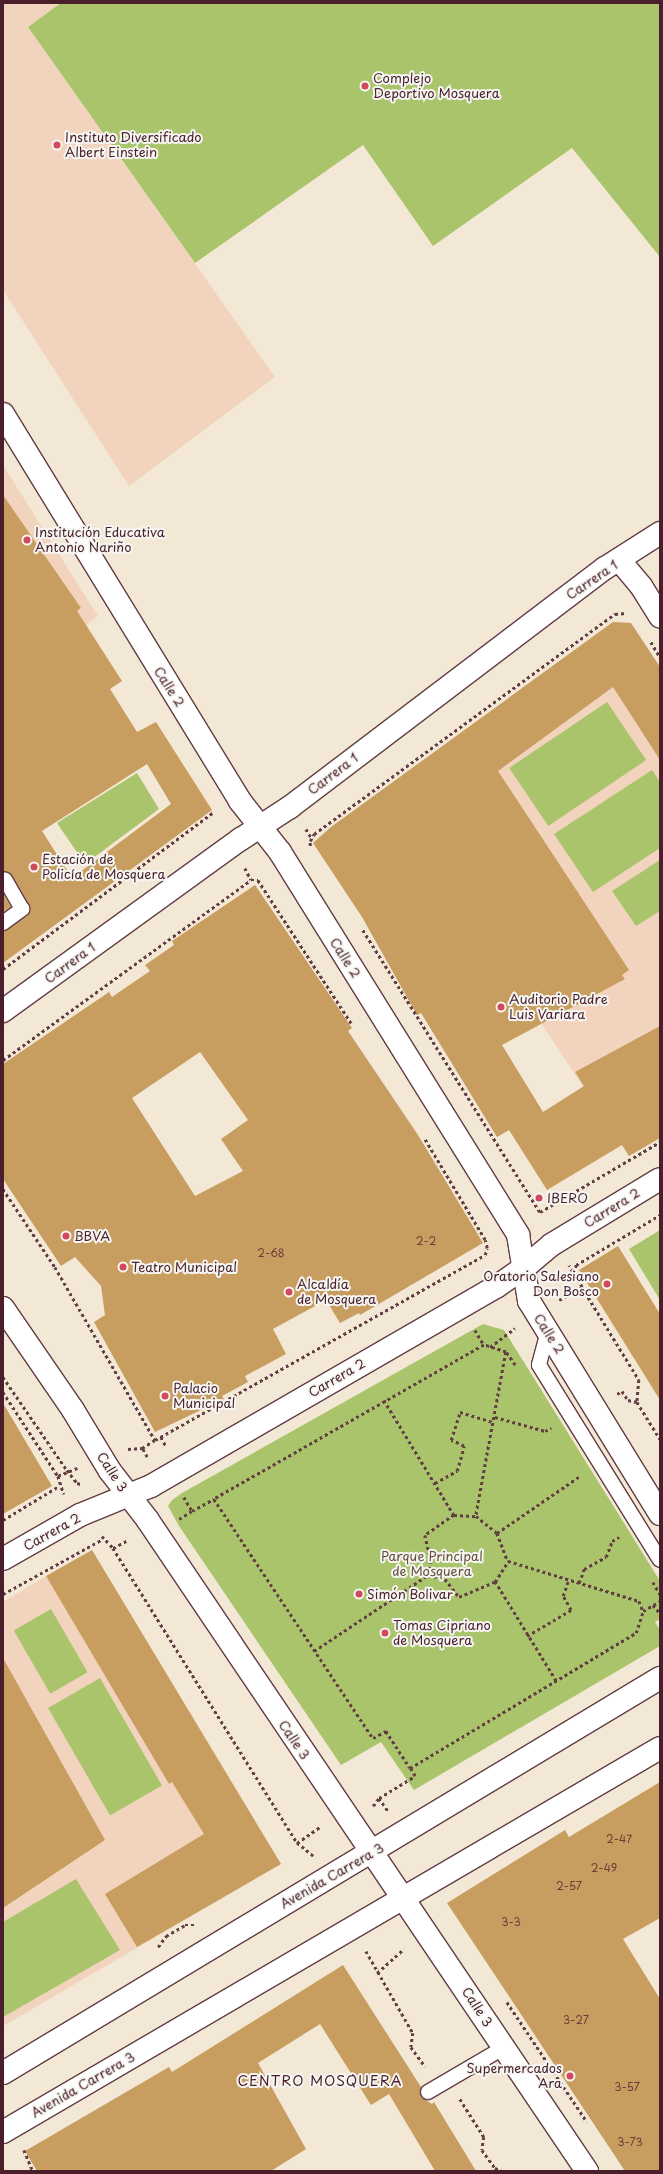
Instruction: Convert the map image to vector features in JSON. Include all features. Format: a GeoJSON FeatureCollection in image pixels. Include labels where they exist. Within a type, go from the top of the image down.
{"type":"FeatureCollection","features":[{"type":"Feature","properties":{"kind":"street","name":"Calle 2"},"geometry":{"type":"LineString","coordinates":[[3,414],[240,801],[261,826],[518,1235],[525,1267],[529,1301],[659,1512]]}},
{"type":"Feature","properties":{"kind":"street","name":"Carrera 1"},"geometry":{"type":"LineString","coordinates":[[3,1011],[261,826],[605,568],[620,561],[660,533]]}},
{"type":"Feature","properties":{"kind":"street"},"geometry":{"type":"LineString","coordinates":[[620,561],[641,586],[660,616]]}},
{"type":"Feature","properties":{"kind":"street","name":"Carrera 2"},"geometry":{"type":"LineString","coordinates":[[3,1559],[80,1515],[151,1486],[496,1287],[525,1267],[551,1245],[660,1179]]}},
{"type":"Feature","properties":{"kind":"street","name":"Calle 3"},"geometry":{"type":"LineString","coordinates":[[3,1308],[128,1495],[147,1520],[587,2171]]}},
{"type":"Feature","properties":{"kind":"street","name":"Avenida Carrera 3"},"geometry":{"type":"LineString","coordinates":[[3,2073],[326,1877],[372,1853],[660,1678]]}},
{"type":"Feature","properties":{"kind":"street","name":"Avenida Carrera 3"},"geometry":{"type":"LineString","coordinates":[[3,2132],[660,1748]]}},
{"type":"Feature","properties":{"kind":"lane"},"geometry":{"type":"LineString","coordinates":[[3,923],[22,909],[5,880]]}},
{"type":"Feature","properties":{"kind":"lane"},"geometry":{"type":"LineString","coordinates":[[548,1331],[539,1365],[660,1560]]}},
{"type":"Feature","properties":{"kind":"lane"},"geometry":{"type":"LineString","coordinates":[[428,2092],[503,2048]]}},
{"type":"Feature","properties":{"kind":"path"},"geometry":{"type":"LineString","coordinates":[[312,849],[310,841],[314,834],[615,614],[630,614]]}},
{"type":"Feature","properties":{"kind":"path"},"geometry":{"type":"LineString","coordinates":[[649,639],[660,657]]}},
{"type":"Feature","properties":{"kind":"path"},"geometry":{"type":"LineString","coordinates":[[3,969],[212,816],[215,808]]}},
{"type":"Feature","properties":{"kind":"path"},"geometry":{"type":"LineString","coordinates":[[3,1060],[251,880],[258,880],[354,1027]]}},
{"type":"Feature","properties":{"kind":"path"},"geometry":{"type":"LineString","coordinates":[[358,923],[540,1212],[660,1142]]}},
{"type":"Feature","properties":{"kind":"path"},"geometry":{"type":"LineString","coordinates":[[420,1133],[487,1248]]}},
{"type":"Feature","properties":{"kind":"path"},"geometry":{"type":"LineString","coordinates":[[3,1190],[55,1267],[155,1440],[474,1262],[485,1255],[487,1248],[492,1245]]}},
{"type":"Feature","properties":{"kind":"path"},"geometry":{"type":"LineString","coordinates":[[573,1274],[576,1265],[660,1215]]}},
{"type":"Feature","properties":{"kind":"path"},"geometry":{"type":"LineString","coordinates":[[582,1288],[639,1380],[637,1402],[660,1439]]}},
{"type":"Feature","properties":{"kind":"path"},"geometry":{"type":"LineString","coordinates":[[186,1502],[192,1511],[384,1400],[484,1345]]}},
{"type":"Feature","properties":{"kind":"path"},"geometry":{"type":"LineString","coordinates":[[476,1516],[506,1352]]}},
{"type":"Feature","properties":{"kind":"path"},"geometry":{"type":"LineString","coordinates":[[3,1377],[77,1483],[84,1485]]}},
{"type":"Feature","properties":{"kind":"path"},"geometry":{"type":"LineString","coordinates":[[384,1400],[454,1514]]}},
{"type":"Feature","properties":{"kind":"path"},"geometry":{"type":"LineString","coordinates":[[435,1483],[457,1471],[464,1446],[451,1440],[460,1412],[493,1422]]}},
{"type":"Feature","properties":{"kind":"path"},"geometry":{"type":"LineString","coordinates":[[494,1417],[545,1431]]}},
{"type":"Feature","properties":{"kind":"path"},"geometry":{"type":"LineString","coordinates":[[161,1437],[165,1444]]}},
{"type":"Feature","properties":{"kind":"path"},"geometry":{"type":"LineString","coordinates":[[497,1533],[585,1473]]}},
{"type":"Feature","properties":{"kind":"path"},"geometry":{"type":"LineString","coordinates":[[3,1520],[59,1486]]}},
{"type":"Feature","properties":{"kind":"path"},"geometry":{"type":"LineString","coordinates":[[214,1499],[373,1738],[386,1731],[415,1776],[379,1798]]}},
{"type":"Feature","properties":{"kind":"path"},"geometry":{"type":"LineString","coordinates":[[314,1651],[428,1575],[431,1561],[425,1535],[454,1514],[476,1516],[497,1533],[508,1561]]}},
{"type":"Feature","properties":{"kind":"path"},"geometry":{"type":"LineString","coordinates":[[3,1594],[103,1539]]}},
{"type":"Feature","properties":{"kind":"path"},"geometry":{"type":"LineString","coordinates":[[579,1583],[584,1569],[606,1556],[612,1541]]}},
{"type":"Feature","properties":{"kind":"path"},"geometry":{"type":"LineString","coordinates":[[113,1548],[297,1842]]}},
{"type":"Feature","properties":{"kind":"path"},"geometry":{"type":"LineString","coordinates":[[508,1561],[639,1601],[644,1610]]}},
{"type":"Feature","properties":{"kind":"path"},"geometry":{"type":"LineString","coordinates":[[428,1575],[445,1579],[459,1597],[495,1582],[508,1561]]}},
{"type":"Feature","properties":{"kind":"path"},"geometry":{"type":"LineString","coordinates":[[527,1636],[571,1610],[563,1596],[569,1579]]}},
{"type":"Feature","properties":{"kind":"path"},"geometry":{"type":"LineString","coordinates":[[495,1582],[556,1681]]}},
{"type":"Feature","properties":{"kind":"path"},"geometry":{"type":"LineString","coordinates":[[410,1768],[636,1633],[644,1610],[660,1601]]}},
{"type":"Feature","properties":{"kind":"path"},"geometry":{"type":"LineString","coordinates":[[653,1605],[660,1613]]}},
{"type":"Feature","properties":{"kind":"path"},"geometry":{"type":"LineString","coordinates":[[363,1946],[413,2033],[411,2047],[426,2068],[443,2072],[484,2137],[482,2150],[495,2168],[502,2171]]}},
{"type":"Feature","properties":{"kind":"path"},"geometry":{"type":"LineString","coordinates":[[502,1999],[511,2004],[587,2119],[587,2128]]}},
{"type":"Feature","properties":{"kind":"path"},"geometry":{"type":"LineString","coordinates":[[26,2146],[25,2156],[33,2171]]}},
{"type":"Feature","properties":{"kind":"shaded area","name":"Instituto Diversificado Albert Einstein"},"geometry":{"type":"Polygon","coordinates":[[[3,3],[61,3],[28,27],[275,377],[129,486],[3,290],[3,3]]]}},
{"type":"Feature","properties":{"kind":"shaded area","name":"Institución Educativa Antonio Nariño"},"geometry":{"type":"Polygon","coordinates":[[[3,465],[98,616],[3,687],[3,465]]]}},
{"type":"Feature","properties":{"kind":"shaded area"},"geometry":{"type":"Polygon","coordinates":[[[613,622],[631,623],[660,667],[660,1138],[629,1156],[541,1023],[394,782],[613,622]]]}},
{"type":"Feature","properties":{"kind":"shaded area"},"geometry":{"type":"Polygon","coordinates":[[[46,1576],[215,1755],[281,1864],[3,2026],[3,1602],[46,1576]]]}},
{"type":"Feature","properties":{"kind":"green space","name":"Complejo Deportivo Mosquera"},"geometry":{"type":"Polygon","coordinates":[[[61,3],[660,3],[660,257],[572,148],[433,246],[363,145],[195,263],[28,27],[61,3]]]}},
{"type":"Feature","properties":{"kind":"green space"},"geometry":{"type":"Polygon","coordinates":[[[607,702],[646,760],[548,826],[509,768],[607,702]]]}},
{"type":"Feature","properties":{"kind":"green space"},"geometry":{"type":"Polygon","coordinates":[[[652,770],[660,782],[660,848],[593,892],[554,834],[652,770]]]}},
{"type":"Feature","properties":{"kind":"green space"},"geometry":{"type":"Polygon","coordinates":[[[137,773],[159,809],[85,864],[57,823],[137,773]]]}},
{"type":"Feature","properties":{"kind":"green space"},"geometry":{"type":"Polygon","coordinates":[[[660,860],[660,911],[636,926],[612,891],[660,860]]]}},
{"type":"Feature","properties":{"kind":"green space"},"geometry":{"type":"Polygon","coordinates":[[[660,1230],[660,1300],[629,1249],[660,1230]]]}},
{"type":"Feature","properties":{"kind":"green space","name":"Parque Principal de Mosquera"},"geometry":{"type":"Polygon","coordinates":[[[483,1324],[504,1330],[660,1581],[660,1619],[655,1622],[660,1630],[660,1646],[414,1790],[381,1742],[341,1765],[179,1526],[168,1506],[172,1500],[182,1493],[483,1324]]]}},
{"type":"Feature","properties":{"kind":"green space"},"geometry":{"type":"Polygon","coordinates":[[[51,1609],[88,1672],[50,1694],[14,1630],[51,1609]]]}},
{"type":"Feature","properties":{"kind":"green space"},"geometry":{"type":"Polygon","coordinates":[[[100,1678],[162,1785],[110,1815],[48,1708],[100,1678]]]}},
{"type":"Feature","properties":{"kind":"green space"},"geometry":{"type":"Polygon","coordinates":[[[76,1879],[120,1950],[3,2017],[3,1922],[76,1879]]]}},
{"type":"Feature","properties":{"kind":"building"},"geometry":{"type":"Polygon","coordinates":[[[3,495],[81,608],[77,611],[122,681],[110,689],[137,732],[156,722],[212,810],[3,963],[3,931],[27,916],[30,909],[12,876],[3,872],[3,495]],[[147,764],[42,831],[72,878],[171,804],[147,764]]]}},
{"type":"Feature","properties":{"kind":"building"},"geometry":{"type":"Polygon","coordinates":[[[613,622],[631,623],[660,667],[660,760],[613,687],[498,771],[629,970],[622,975],[625,979],[502,1045],[543,1112],[584,1086],[575,1072],[660,1026],[660,1138],[629,1156],[622,1145],[547,1190],[509,1130],[497,1137],[421,1013],[417,1015],[362,917],[313,843],[331,827],[613,622]]]}},
{"type":"Feature","properties":{"kind":"building"},"geometry":{"type":"Polygon","coordinates":[[[255,885],[352,1028],[348,1031],[418,1135],[483,1243],[360,1315],[359,1313],[340,1323],[326,1300],[273,1329],[286,1354],[245,1376],[248,1382],[222,1396],[224,1399],[155,1432],[94,1322],[105,1315],[101,1286],[75,1257],[61,1266],[3,1179],[3,1064],[109,992],[112,997],[150,971],[145,965],[174,945],[172,941],[255,885]],[[200,1052],[132,1098],[195,1196],[243,1171],[221,1139],[248,1120],[200,1052]]]}},
{"type":"Feature","properties":{"kind":"building"},"geometry":{"type":"Polygon","coordinates":[[[3,893],[11,907],[3,912],[3,893]]]}},
{"type":"Feature","properties":{"kind":"building"},"geometry":{"type":"Polygon","coordinates":[[[618,1246],[660,1314],[660,1400],[579,1270],[618,1246]]]}},
{"type":"Feature","properties":{"kind":"building"},"geometry":{"type":"Polygon","coordinates":[[[3,1403],[52,1486],[3,1514],[3,1403]]]}},
{"type":"Feature","properties":{"kind":"building"},"geometry":{"type":"Polygon","coordinates":[[[92,1550],[281,1864],[137,1947],[105,1894],[204,1834],[172,1782],[169,1784],[46,1576],[92,1550]]]}},
{"type":"Feature","properties":{"kind":"building"},"geometry":{"type":"Polygon","coordinates":[[[3,1658],[105,1840],[3,1908],[3,1658]]]}},
{"type":"Feature","properties":{"kind":"building"},"geometry":{"type":"Polygon","coordinates":[[[660,1782],[660,1918],[623,1939],[660,1999],[660,2171],[625,2171],[447,1903],[565,1830],[569,1837],[660,1782]]]}},
{"type":"Feature","properties":{"kind":"building"},"geometry":{"type":"Polygon","coordinates":[[[343,1965],[421,2087],[421,2097],[432,2104],[434,2102],[476,2171],[435,2171],[389,2094],[371,2105],[320,2024],[258,2063],[306,2149],[271,2171],[37,2171],[25,2151],[169,2067],[172,2072],[343,1965]]]}},
{"type":"Feature","properties":{"kind":"place","name":"Complejo Deportivo Mosquera"},"geometry":{"type":"Point","coordinates":[365,86]}},
{"type":"Feature","properties":{"kind":"place","name":"Instituto Diversificado Albert Einstein"},"geometry":{"type":"Point","coordinates":[57,145]}},
{"type":"Feature","properties":{"kind":"place","name":"Institución Educativa Antonio Nariño"},"geometry":{"type":"Point","coordinates":[27,540]}},
{"type":"Feature","properties":{"kind":"place","name":"Estación de Policía de Mosquera"},"geometry":{"type":"Point","coordinates":[34,867]}},
{"type":"Feature","properties":{"kind":"place","name":"Auditorio Padre Luis Variara"},"geometry":{"type":"Point","coordinates":[501,1007]}},
{"type":"Feature","properties":{"kind":"place","name":"IBERO"},"geometry":{"type":"Point","coordinates":[539,1198]}},
{"type":"Feature","properties":{"kind":"place","name":"BBVA"},"geometry":{"type":"Point","coordinates":[66,1236]}},
{"type":"Feature","properties":{"kind":"place","name":"Teatro Municipal"},"geometry":{"type":"Point","coordinates":[123,1267]}},
{"type":"Feature","properties":{"kind":"place","name":"Oratorio Salesiano Don Bosco"},"geometry":{"type":"Point","coordinates":[607,1284]}},
{"type":"Feature","properties":{"kind":"place","name":"Alcaldía de Mosquera"},"geometry":{"type":"Point","coordinates":[289,1292]}},
{"type":"Feature","properties":{"kind":"place","name":"Palacio Municipal"},"geometry":{"type":"Point","coordinates":[165,1396]}},
{"type":"Feature","properties":{"kind":"place","name":"Simón Bolivar"},"geometry":{"type":"Point","coordinates":[359,1594]}},
{"type":"Feature","properties":{"kind":"place","name":"Tomas Cipriano de Mosquera"},"geometry":{"type":"Point","coordinates":[385,1633]}},
{"type":"Feature","properties":{"kind":"place","name":"Supermercados Ara"},"geometry":{"type":"Point","coordinates":[570,2076]}},
{"type":"Feature","properties":{"kind":"district","name":"CENTRO MOSQUERA"},"geometry":{"type":"Point","coordinates":[320,2081]}}]}
